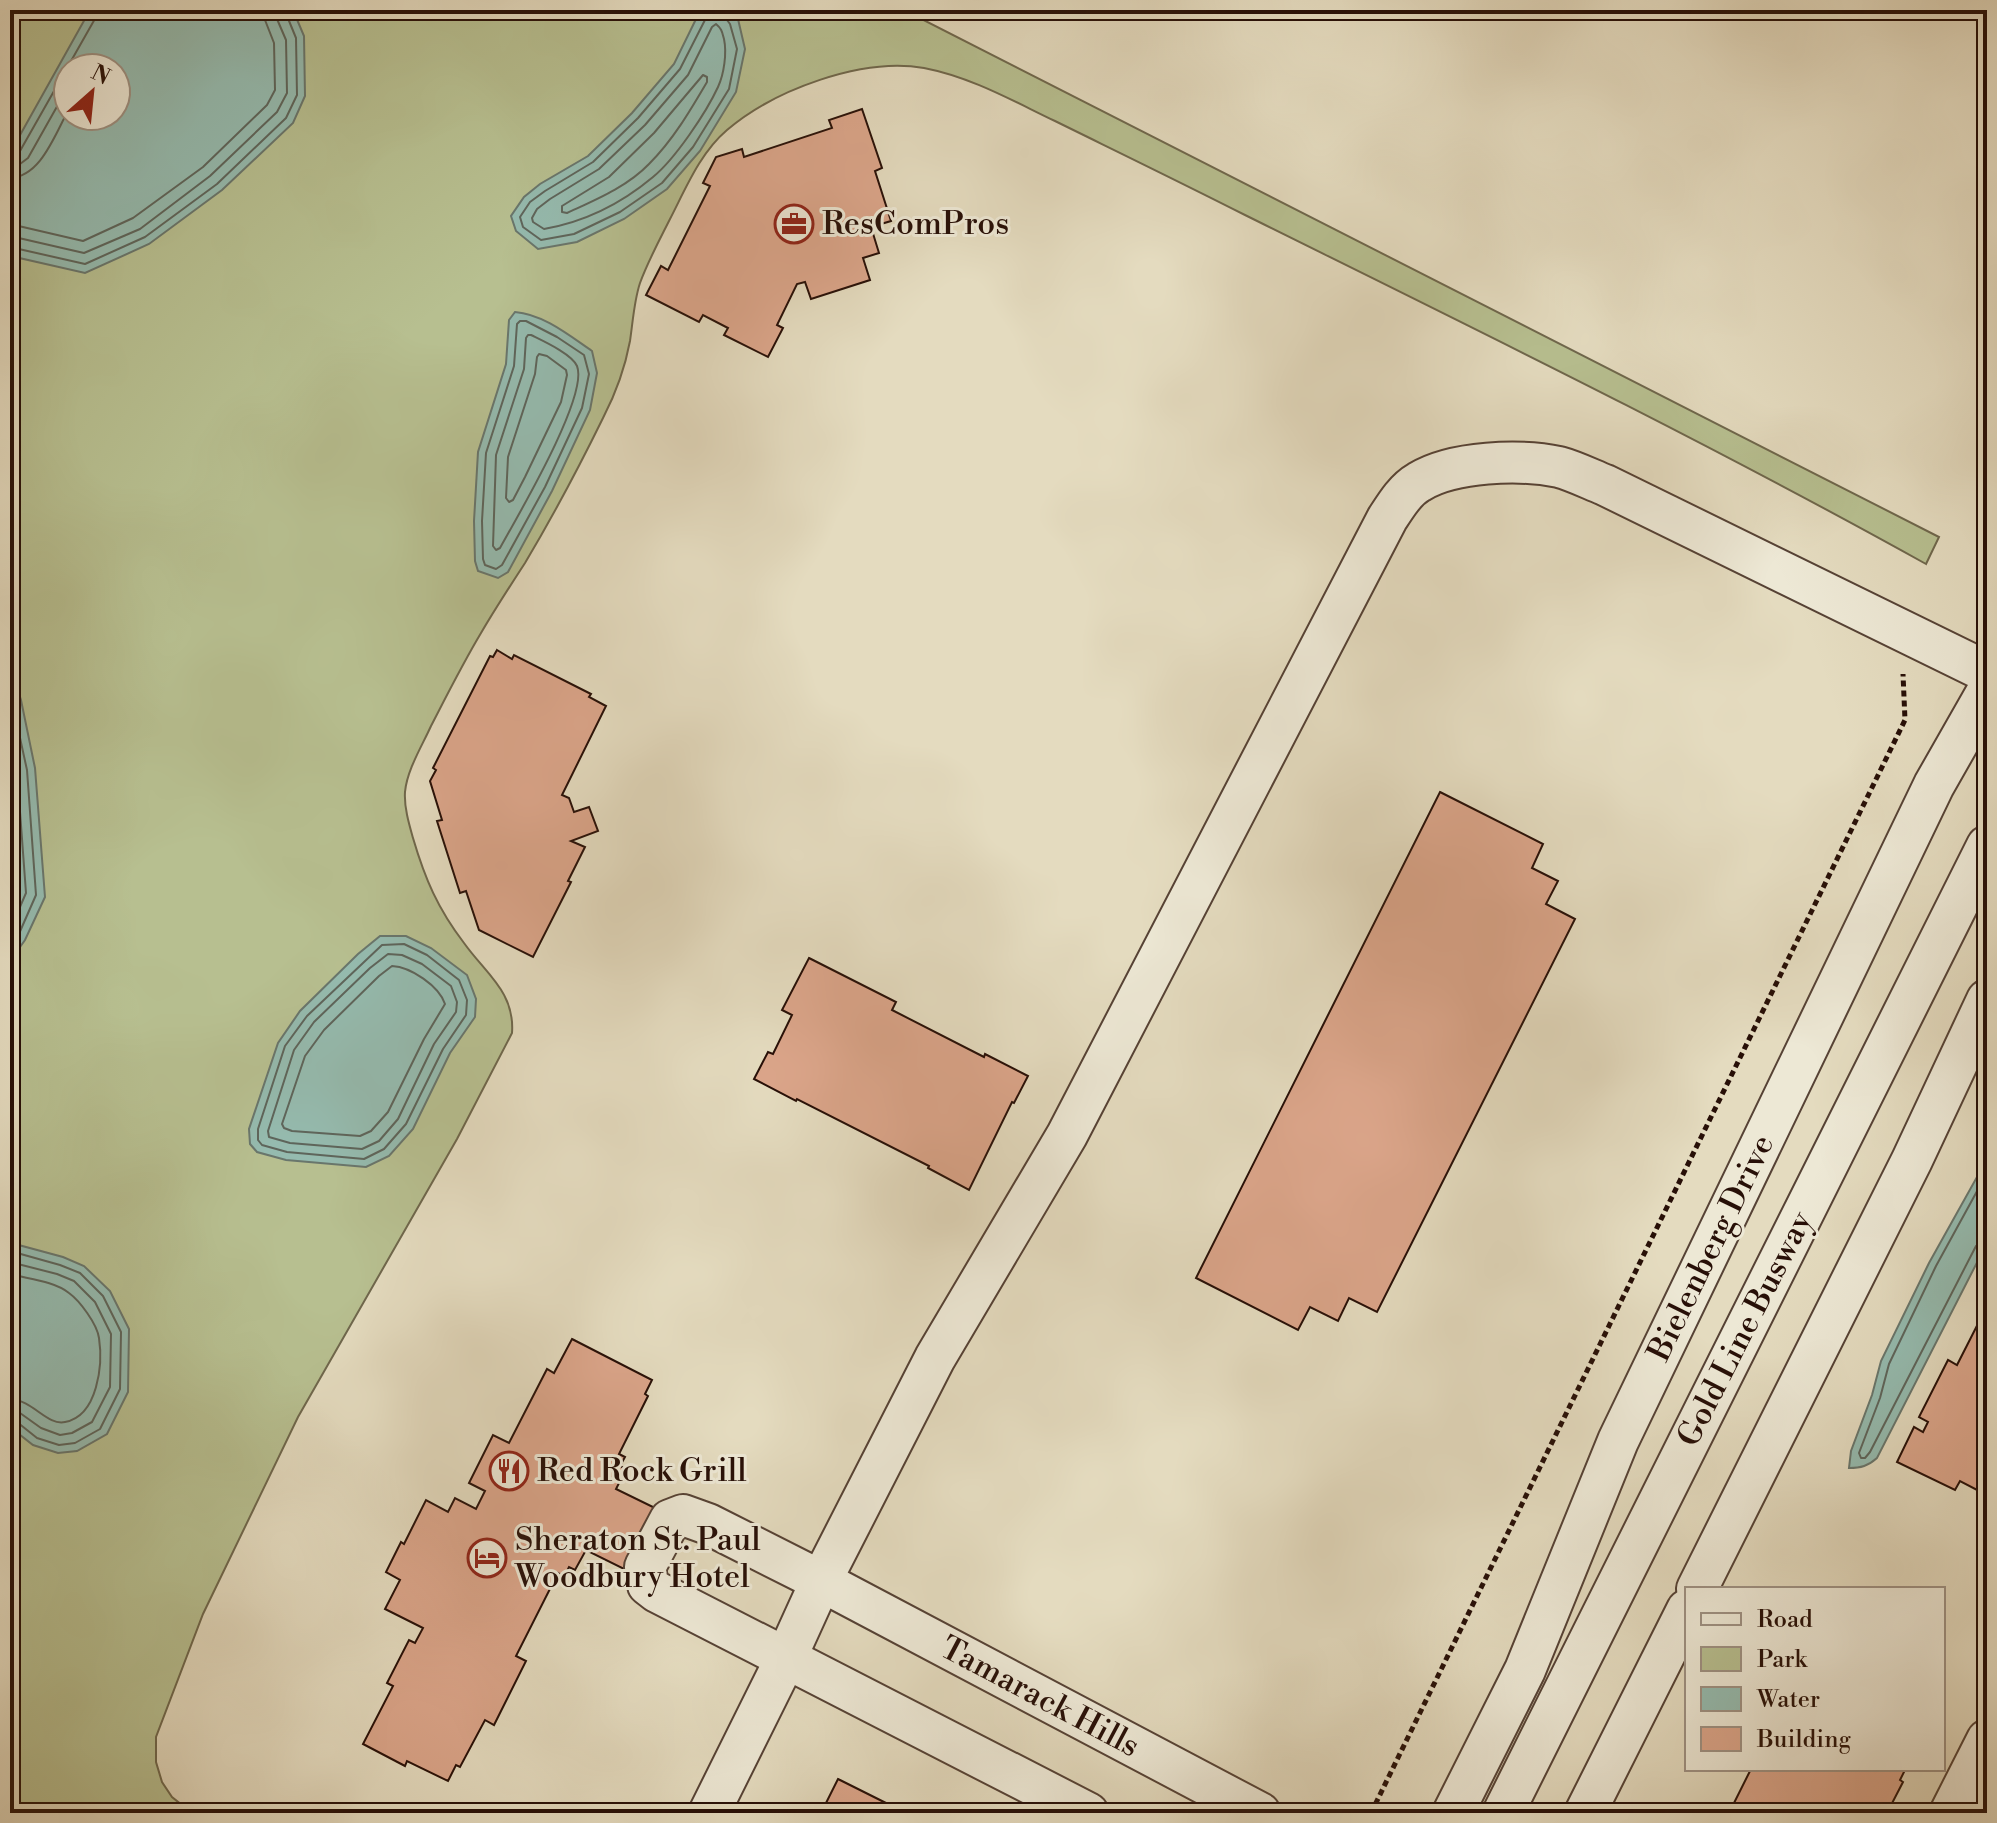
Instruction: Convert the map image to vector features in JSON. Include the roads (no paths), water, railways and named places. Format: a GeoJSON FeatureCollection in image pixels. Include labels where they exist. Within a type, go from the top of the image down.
{"type":"FeatureCollection","features":[{"type":"Feature","properties":{"kind":"street"},"geometry":{"type":"LineString","coordinates":[[709,1813],[821,1581],[935,1358],[1067,1135],[1387,519],[1401,498],[1418,482],[1462,466],[1530,464],[1560,468],[1605,485],[1987,672]]}},
{"type":"Feature","properties":{"kind":"street","name":"Bielenberg Drive"},"geometry":{"type":"LineString","coordinates":[[1453,1813],[1525,1670],[1618,1441],[1934,785],[1987,692]]}},
{"type":"Feature","properties":{"kind":"street","name":"Gold Line Busway"},"geometry":{"type":"LineString","coordinates":[[1503,1813],[1987,846]]}},
{"type":"Feature","properties":{"kind":"street"},"geometry":{"type":"LineString","coordinates":[[1698,1587],[1912,1160],[1987,1000]]}},
{"type":"Feature","properties":{"kind":"street","name":"Tamarack Hills"},"geometry":{"type":"LineString","coordinates":[[786,1658],[648,1585],[645,1567],[670,1520],[683,1515],[708,1524],[1260,1813]]}},
{"type":"Feature","properties":{"kind":"street"},"geometry":{"type":"LineString","coordinates":[[1585,1813],[1685,1614]]}},
{"type":"Feature","properties":{"kind":"street"},"geometry":{"type":"LineString","coordinates":[[786,1658],[1088,1813]]}},
{"type":"Feature","properties":{"kind":"street"},"geometry":{"type":"LineString","coordinates":[[1950,1813],[1987,1740]]}},
{"type":"Feature","properties":{"kind":"water"},"geometry":{"type":"Polygon","coordinates":[[[90,10],[293,10],[304,36],[305,96],[293,123],[222,190],[149,244],[85,273],[15,257],[10,252],[10,153],[52,78],[52,132],[132,132],[132,52],[67,52],[90,10]]]}},
{"type":"Feature","properties":{"kind":"water"},"geometry":{"type":"Polygon","coordinates":[[[703,10],[729,10],[738,19],[745,49],[736,92],[700,151],[667,189],[624,219],[577,242],[538,249],[516,231],[511,216],[524,197],[588,156],[632,113],[674,64],[703,10]]]}},
{"type":"Feature","properties":{"kind":"water"},"geometry":{"type":"Polygon","coordinates":[[[515,312],[546,321],[592,351],[597,373],[590,410],[552,491],[508,572],[498,578],[478,571],[475,561],[478,452],[506,364],[509,320],[515,312]]]}},
{"type":"Feature","properties":{"kind":"water"},"geometry":{"type":"Polygon","coordinates":[[[10,666],[21,700],[35,768],[45,897],[25,940],[10,961],[10,666]]]}},
{"type":"Feature","properties":{"kind":"water"},"geometry":{"type":"Polygon","coordinates":[[[380,936],[406,936],[431,948],[467,975],[476,999],[475,1017],[450,1053],[413,1129],[389,1156],[366,1167],[286,1160],[257,1152],[250,1144],[249,1129],[278,1043],[300,1011],[380,936]]]}},
{"type":"Feature","properties":{"kind":"water"},"geometry":{"type":"Polygon","coordinates":[[[1987,1159],[1987,1243],[1877,1458],[1864,1466],[1849,1468],[1851,1451],[1881,1361],[1929,1263],[1987,1159]]]}},
{"type":"Feature","properties":{"kind":"water"},"geometry":{"type":"Polygon","coordinates":[[[10,1240],[84,1266],[110,1291],[129,1329],[128,1392],[107,1434],[77,1451],[58,1453],[33,1445],[10,1427],[10,1240]]]}},
{"type":"Feature","properties":{"kind":"place","name":"ResComPros"},"geometry":{"type":"Point","coordinates":[794,224]}},
{"type":"Feature","properties":{"kind":"place","name":"Red Rock Grill"},"geometry":{"type":"Point","coordinates":[509,1471]}},
{"type":"Feature","properties":{"kind":"place","name":"Sheraton St. Paul Woodbury Hotel"},"geometry":{"type":"Point","coordinates":[487,1558]}}]}
